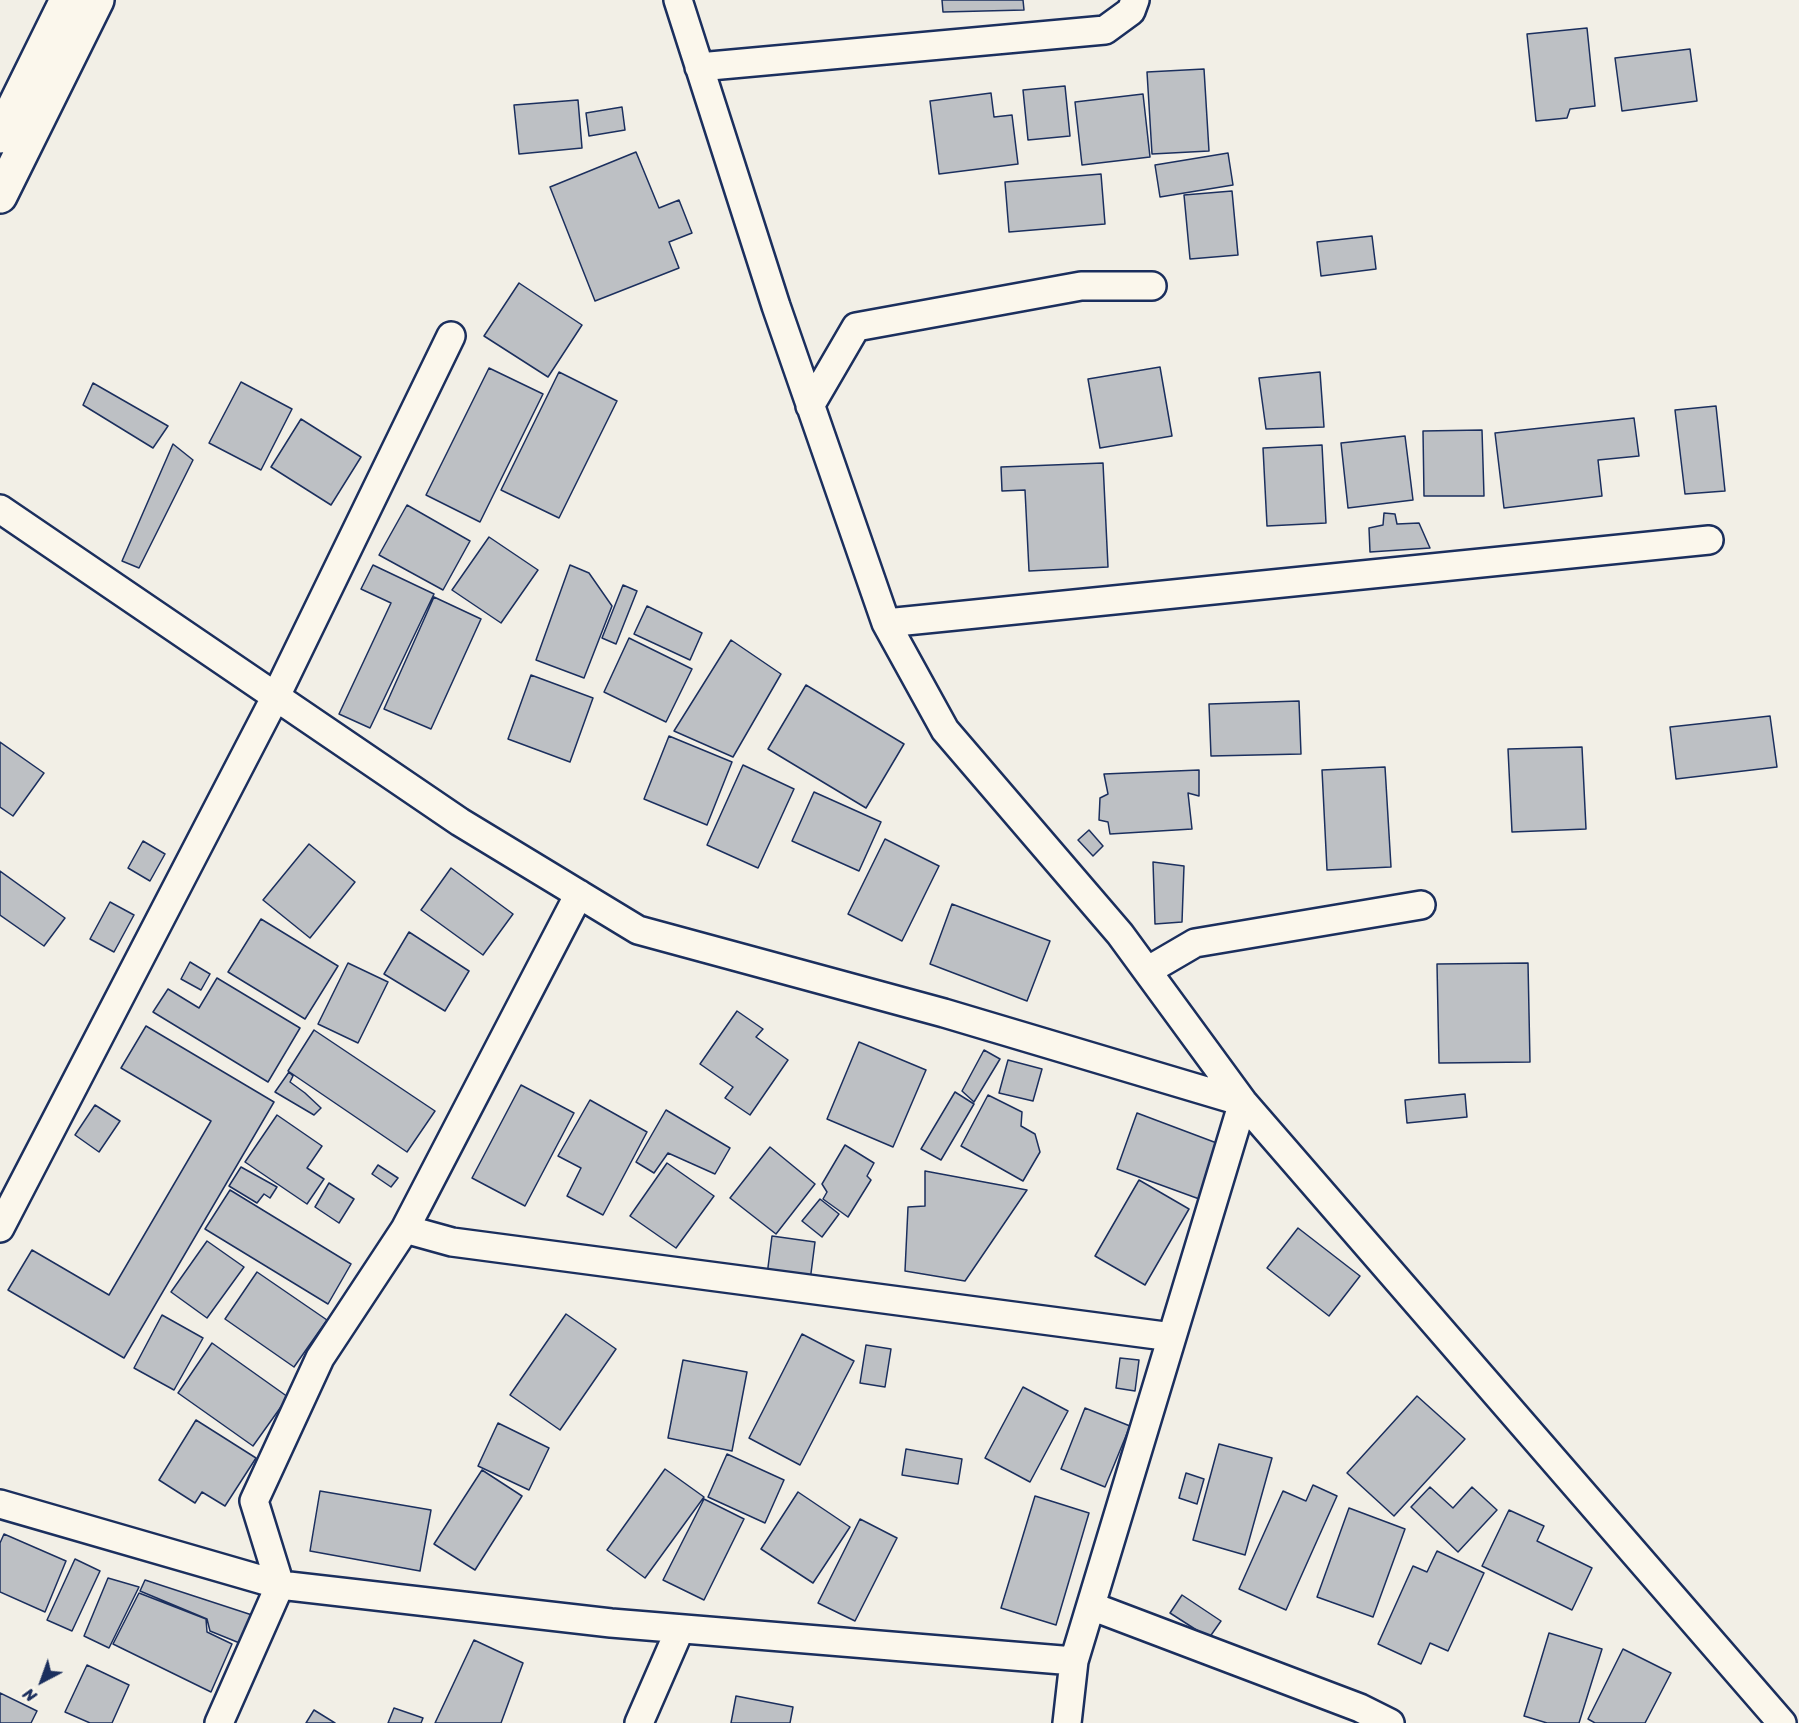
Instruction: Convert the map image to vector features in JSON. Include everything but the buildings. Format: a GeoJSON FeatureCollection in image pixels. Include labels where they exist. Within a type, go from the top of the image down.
{"type":"FeatureCollection","features":[{"type":"Feature","properties":{"kind":"main road"},"geometry":{"type":"LineString","coordinates":[[0,136],[67,0]]}},
{"type":"Feature","properties":{"kind":"main road"},"geometry":{"type":"LineString","coordinates":[[0,196],[97,0]]}},
{"type":"Feature","properties":{"kind":"street"},"geometry":{"type":"LineString","coordinates":[[678,0],[772,295],[886,623],[945,730],[1120,934],[1243,1102],[1782,1723]]}},
{"type":"Feature","properties":{"kind":"street"},"geometry":{"type":"LineString","coordinates":[[699,67],[1105,30],[1131,11],[1135,0]]}},
{"type":"Feature","properties":{"kind":"street"},"geometry":{"type":"LineString","coordinates":[[810,406],[856,327],[1081,286],[1152,286]]}},
{"type":"Feature","properties":{"kind":"street"},"geometry":{"type":"LineString","coordinates":[[0,1228],[276,696],[451,336]]}},
{"type":"Feature","properties":{"kind":"street"},"geometry":{"type":"LineString","coordinates":[[0,510],[460,822],[638,930],[944,1013],[1243,1102]]}},
{"type":"Feature","properties":{"kind":"street"},"geometry":{"type":"LineString","coordinates":[[886,623],[1709,540]]}},
{"type":"Feature","properties":{"kind":"street"},"geometry":{"type":"LineString","coordinates":[[219,1723],[280,1585],[254,1501],[320,1358],[405,1229],[579,894]]}},
{"type":"Feature","properties":{"kind":"street"},"geometry":{"type":"LineString","coordinates":[[1147,971],[1195,943],[1421,904]]}},
{"type":"Feature","properties":{"kind":"street"},"geometry":{"type":"LineString","coordinates":[[1067,1723],[1074,1661],[1243,1102]]}},
{"type":"Feature","properties":{"kind":"street"},"geometry":{"type":"LineString","coordinates":[[405,1229],[452,1242],[1172,1337]]}},
{"type":"Feature","properties":{"kind":"street"},"geometry":{"type":"LineString","coordinates":[[0,1504],[280,1585],[611,1623],[1074,1661]]}},
{"type":"Feature","properties":{"kind":"street"},"geometry":{"type":"LineString","coordinates":[[1091,1606],[1360,1708],[1390,1723]]}},
{"type":"Feature","properties":{"kind":"street"},"geometry":{"type":"LineString","coordinates":[[639,1723],[680,1629]]}}]}
